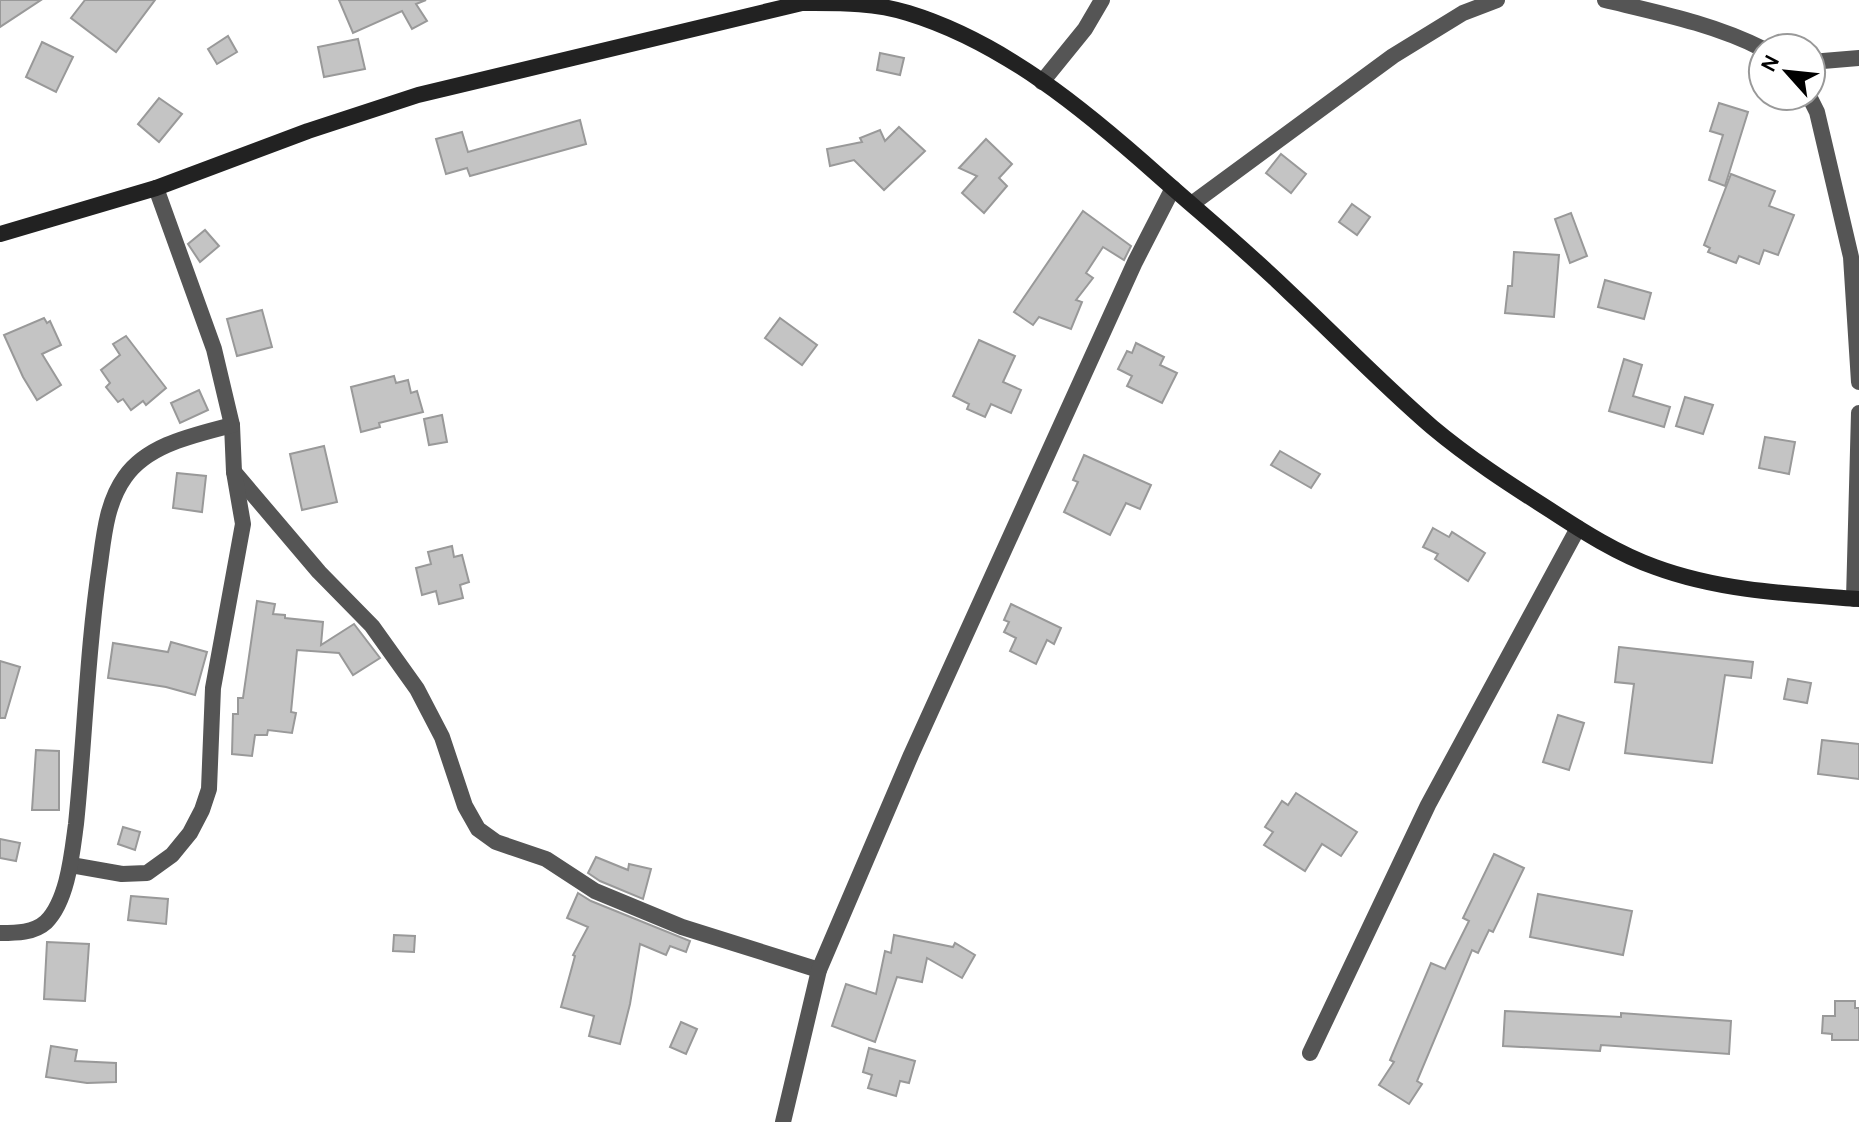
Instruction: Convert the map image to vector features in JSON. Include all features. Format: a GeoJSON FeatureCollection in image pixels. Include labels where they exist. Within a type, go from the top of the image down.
{"type":"FeatureCollection","features":[{"type":"Feature","properties":{"kind":"street"},"geometry":{"type":"LineString","coordinates":[[1042,82],[1085,29],[1102,0]]}},
{"type":"Feature","properties":{"kind":"street"},"geometry":{"type":"LineString","coordinates":[[1193,203],[1393,56],[1463,13],[1497,0]]}},
{"type":"Feature","properties":{"kind":"street"},"geometry":{"type":"LineString","coordinates":[[1605,0],[1671,16],[1747,41]]}},
{"type":"Feature","properties":{"kind":"street"},"geometry":{"type":"LineString","coordinates":[[0,234],[156,188],[308,131],[418,95],[802,3],[864,2],[906,12],[953,29],[989,47],[1042,82],[1111,133],[1193,203],[1431,426],[1488,471],[1578,528],[1653,566],[1707,582],[1763,591],[1856,599],[1859,413]]}},
{"type":"Feature","properties":{"kind":"street"},"geometry":{"type":"LineString","coordinates":[[1827,61],[1859,58]]}},
{"type":"Feature","properties":{"kind":"street"},"geometry":{"type":"LineString","coordinates":[[1817,112],[1851,257],[1859,382]]}},
{"type":"Feature","properties":{"kind":"street"},"geometry":{"type":"LineString","coordinates":[[71,865],[122,874],[147,873],[172,855],[190,833],[202,810],[209,789],[213,688],[243,524],[234,472],[232,425],[214,349],[156,188]]}},
{"type":"Feature","properties":{"kind":"street"},"geometry":{"type":"LineString","coordinates":[[783,1122],[819,970],[911,755],[1135,262],[1173,188]]}},
{"type":"Feature","properties":{"kind":"street"},"geometry":{"type":"LineString","coordinates":[[0,933],[37,929],[47,921],[57,906],[71,865],[83,758],[87,677],[108,512],[123,478],[140,459],[184,438],[232,425]]}},
{"type":"Feature","properties":{"kind":"street"},"geometry":{"type":"LineString","coordinates":[[234,472],[319,572],[372,626],[417,689],[442,737],[465,806],[478,829],[496,842],[546,859],[595,891],[682,927],[819,970]]}},
{"type":"Feature","properties":{"kind":"street"},"geometry":{"type":"LineString","coordinates":[[1310,1053],[1428,805],[1578,528]]}},
{"type":"Feature","properties":{"kind":"building"},"geometry":{"type":"Polygon","coordinates":[[[0,0],[41,0],[0,27],[0,0]]]}},
{"type":"Feature","properties":{"kind":"building"},"geometry":{"type":"Polygon","coordinates":[[[85,0],[155,0],[116,52],[71,18],[85,0]]]}},
{"type":"Feature","properties":{"kind":"building"},"geometry":{"type":"Polygon","coordinates":[[[339,0],[426,0],[416,4],[427,21],[412,29],[402,11],[353,33],[339,0]]]}},
{"type":"Feature","properties":{"kind":"building"},"geometry":{"type":"Polygon","coordinates":[[[228,36],[237,52],[217,64],[208,49],[228,36]]]}},
{"type":"Feature","properties":{"kind":"building"},"geometry":{"type":"Polygon","coordinates":[[[358,39],[365,69],[324,77],[318,47],[358,39]]]}},
{"type":"Feature","properties":{"kind":"building"},"geometry":{"type":"Polygon","coordinates":[[[42,42],[73,57],[56,92],[26,77],[42,42]]]}},
{"type":"Feature","properties":{"kind":"building"},"geometry":{"type":"Polygon","coordinates":[[[880,53],[904,58],[900,75],[877,70],[880,53]]]}},
{"type":"Feature","properties":{"kind":"building"},"geometry":{"type":"Polygon","coordinates":[[[159,98],[182,114],[159,142],[138,124],[159,98]]]}},
{"type":"Feature","properties":{"kind":"building"},"geometry":{"type":"Polygon","coordinates":[[[1719,103],[1748,112],[1725,186],[1709,180],[1723,135],[1710,131],[1719,103]]]}},
{"type":"Feature","properties":{"kind":"building"},"geometry":{"type":"Polygon","coordinates":[[[580,120],[586,144],[470,176],[467,168],[446,174],[436,139],[462,132],[468,152],[580,120]]]}},
{"type":"Feature","properties":{"kind":"building"},"geometry":{"type":"Polygon","coordinates":[[[899,127],[925,151],[884,190],[854,160],[830,166],[827,149],[862,142],[860,138],[880,130],[885,141],[899,127]]]}},
{"type":"Feature","properties":{"kind":"building"},"geometry":{"type":"Polygon","coordinates":[[[986,139],[1012,164],[999,178],[1007,186],[984,213],[962,193],[977,176],[959,168],[986,139]]]}},
{"type":"Feature","properties":{"kind":"building"},"geometry":{"type":"Polygon","coordinates":[[[1281,154],[1306,174],[1291,193],[1266,173],[1281,154]]]}},
{"type":"Feature","properties":{"kind":"building"},"geometry":{"type":"Polygon","coordinates":[[[1731,174],[1775,191],[1769,206],[1794,215],[1778,255],[1764,250],[1759,264],[1739,256],[1736,263],[1708,252],[1710,248],[1704,245],[1731,174]]]}},
{"type":"Feature","properties":{"kind":"building"},"geometry":{"type":"Polygon","coordinates":[[[1352,204],[1370,217],[1357,235],[1339,222],[1352,204]]]}},
{"type":"Feature","properties":{"kind":"building"},"geometry":{"type":"Polygon","coordinates":[[[1083,211],[1131,246],[1124,260],[1103,247],[1086,273],[1093,278],[1076,300],[1082,302],[1071,329],[1039,317],[1033,325],[1014,312],[1083,211]]]}},
{"type":"Feature","properties":{"kind":"building"},"geometry":{"type":"Polygon","coordinates":[[[1571,213],[1587,256],[1570,263],[1555,219],[1571,213]]]}},
{"type":"Feature","properties":{"kind":"building"},"geometry":{"type":"Polygon","coordinates":[[[205,230],[219,246],[200,262],[188,244],[205,230]]]}},
{"type":"Feature","properties":{"kind":"building"},"geometry":{"type":"Polygon","coordinates":[[[1514,252],[1559,255],[1554,317],[1505,313],[1508,286],[1512,286],[1514,252]]]}},
{"type":"Feature","properties":{"kind":"building"},"geometry":{"type":"Polygon","coordinates":[[[1605,280],[1651,293],[1644,319],[1598,307],[1605,280]]]}},
{"type":"Feature","properties":{"kind":"building"},"geometry":{"type":"Polygon","coordinates":[[[262,310],[272,347],[237,356],[227,319],[262,310]]]}},
{"type":"Feature","properties":{"kind":"building"},"geometry":{"type":"Polygon","coordinates":[[[44,318],[47,323],[50,321],[61,345],[42,354],[61,385],[37,400],[4,335],[44,318]]]}},
{"type":"Feature","properties":{"kind":"building"},"geometry":{"type":"Polygon","coordinates":[[[780,318],[817,345],[802,365],[765,338],[780,318]]]}},
{"type":"Feature","properties":{"kind":"building"},"geometry":{"type":"Polygon","coordinates":[[[126,336],[166,388],[146,405],[143,401],[131,410],[123,399],[118,402],[106,387],[110,383],[101,370],[120,355],[113,344],[126,336]]]}},
{"type":"Feature","properties":{"kind":"building"},"geometry":{"type":"Polygon","coordinates":[[[979,340],[1015,356],[1003,382],[1021,390],[1011,413],[991,404],[985,417],[967,409],[969,404],[953,396],[979,340]]]}},
{"type":"Feature","properties":{"kind":"building"},"geometry":{"type":"Polygon","coordinates":[[[1136,343],[1164,357],[1160,365],[1177,373],[1162,403],[1127,386],[1132,376],[1118,369],[1127,351],[1132,353],[1136,343]]]}},
{"type":"Feature","properties":{"kind":"building"},"geometry":{"type":"Polygon","coordinates":[[[1624,359],[1642,365],[1633,396],[1670,407],[1664,427],[1609,411],[1624,359]]]}},
{"type":"Feature","properties":{"kind":"building"},"geometry":{"type":"Polygon","coordinates":[[[394,376],[396,383],[408,380],[411,393],[417,391],[423,412],[379,423],[380,427],[361,432],[351,387],[394,376]]]}},
{"type":"Feature","properties":{"kind":"building"},"geometry":{"type":"Polygon","coordinates":[[[199,390],[208,410],[180,423],[171,403],[199,390]]]}},
{"type":"Feature","properties":{"kind":"building"},"geometry":{"type":"Polygon","coordinates":[[[1685,397],[1713,405],[1703,434],[1676,426],[1685,397]]]}},
{"type":"Feature","properties":{"kind":"building"},"geometry":{"type":"Polygon","coordinates":[[[442,415],[447,442],[429,445],[424,419],[442,415]]]}},
{"type":"Feature","properties":{"kind":"building"},"geometry":{"type":"Polygon","coordinates":[[[1765,437],[1795,442],[1789,474],[1759,468],[1765,437]]]}},
{"type":"Feature","properties":{"kind":"building"},"geometry":{"type":"Polygon","coordinates":[[[324,446],[337,502],[302,510],[290,454],[324,446]]]}},
{"type":"Feature","properties":{"kind":"building"},"geometry":{"type":"Polygon","coordinates":[[[1280,451],[1320,474],[1311,488],[1271,465],[1280,451]]]}},
{"type":"Feature","properties":{"kind":"building"},"geometry":{"type":"Polygon","coordinates":[[[1084,455],[1151,485],[1140,509],[1126,503],[1110,535],[1064,512],[1078,482],[1073,480],[1084,455]]]}},
{"type":"Feature","properties":{"kind":"building"},"geometry":{"type":"Polygon","coordinates":[[[177,473],[206,476],[202,512],[173,508],[177,473]]]}},
{"type":"Feature","properties":{"kind":"building"},"geometry":{"type":"Polygon","coordinates":[[[1433,528],[1449,537],[1452,532],[1485,553],[1468,581],[1435,559],[1438,554],[1423,547],[1433,528]]]}},
{"type":"Feature","properties":{"kind":"building"},"geometry":{"type":"Polygon","coordinates":[[[452,546],[454,557],[462,555],[469,582],[460,585],[463,598],[439,604],[436,591],[422,595],[416,568],[431,564],[428,552],[452,546]]]}},
{"type":"Feature","properties":{"kind":"building"},"geometry":{"type":"Polygon","coordinates":[[[257,601],[275,604],[273,614],[285,615],[285,618],[323,622],[321,645],[354,624],[380,658],[353,675],[339,653],[297,650],[291,712],[296,713],[292,733],[268,730],[267,735],[255,735],[252,756],[232,754],[233,714],[238,714],[238,698],[243,698],[257,601]]]}},
{"type":"Feature","properties":{"kind":"building"},"geometry":{"type":"Polygon","coordinates":[[[1011,604],[1061,628],[1054,644],[1047,640],[1036,664],[1010,651],[1016,638],[1004,632],[1009,622],[1004,620],[1011,604]]]}},
{"type":"Feature","properties":{"kind":"building"},"geometry":{"type":"Polygon","coordinates":[[[171,642],[207,652],[195,695],[108,678],[113,643],[168,652],[171,642]]]}},
{"type":"Feature","properties":{"kind":"building"},"geometry":{"type":"Polygon","coordinates":[[[1619,647],[1753,662],[1751,678],[1725,675],[1712,763],[1625,753],[1634,684],[1615,682],[1619,647]]]}},
{"type":"Feature","properties":{"kind":"building"},"geometry":{"type":"Polygon","coordinates":[[[0,661],[20,667],[5,718],[0,718],[0,661]]]}},
{"type":"Feature","properties":{"kind":"building"},"geometry":{"type":"Polygon","coordinates":[[[1788,679],[1811,683],[1807,703],[1784,699],[1788,679]]]}},
{"type":"Feature","properties":{"kind":"building"},"geometry":{"type":"Polygon","coordinates":[[[1558,715],[1584,723],[1569,770],[1543,762],[1558,715]]]}},
{"type":"Feature","properties":{"kind":"building"},"geometry":{"type":"Polygon","coordinates":[[[1822,740],[1859,744],[1859,779],[1818,774],[1822,740]]]}},
{"type":"Feature","properties":{"kind":"building"},"geometry":{"type":"Polygon","coordinates":[[[36,750],[59,751],[59,810],[32,810],[36,750]]]}},
{"type":"Feature","properties":{"kind":"building"},"geometry":{"type":"Polygon","coordinates":[[[1296,793],[1357,832],[1341,856],[1322,844],[1305,871],[1264,845],[1273,832],[1265,827],[1282,801],[1288,805],[1296,793]]]}},
{"type":"Feature","properties":{"kind":"building"},"geometry":{"type":"Polygon","coordinates":[[[123,827],[140,832],[135,850],[118,844],[123,827]]]}},
{"type":"Feature","properties":{"kind":"building"},"geometry":{"type":"Polygon","coordinates":[[[0,839],[20,843],[16,861],[0,858],[0,839]]]}},
{"type":"Feature","properties":{"kind":"building"},"geometry":{"type":"Polygon","coordinates":[[[1494,854],[1524,868],[1493,932],[1489,930],[1478,953],[1472,950],[1417,1081],[1422,1084],[1409,1104],[1379,1085],[1394,1062],[1390,1060],[1431,963],[1445,969],[1469,921],[1463,918],[1494,854]]]}},
{"type":"Feature","properties":{"kind":"building"},"geometry":{"type":"Polygon","coordinates":[[[596,857],[628,870],[629,864],[651,869],[643,899],[588,873],[596,857]]]}},
{"type":"Feature","properties":{"kind":"building"},"geometry":{"type":"Polygon","coordinates":[[[578,893],[690,941],[686,952],[670,946],[666,955],[640,944],[620,1044],[589,1036],[594,1016],[561,1007],[573,955],[588,927],[567,918],[578,893]]]}},
{"type":"Feature","properties":{"kind":"building"},"geometry":{"type":"Polygon","coordinates":[[[1538,894],[1632,911],[1623,955],[1530,937],[1538,894]]]}},
{"type":"Feature","properties":{"kind":"building"},"geometry":{"type":"Polygon","coordinates":[[[131,896],[168,899],[166,924],[128,920],[131,896]]]}},
{"type":"Feature","properties":{"kind":"building"},"geometry":{"type":"Polygon","coordinates":[[[394,935],[415,936],[414,952],[393,951],[394,935]]]}},
{"type":"Feature","properties":{"kind":"building"},"geometry":{"type":"Polygon","coordinates":[[[894,935],[953,947],[955,943],[975,955],[962,978],[927,958],[922,982],[897,977],[875,1042],[832,1026],[846,984],[876,994],[885,951],[891,953],[894,935]]]}},
{"type":"Feature","properties":{"kind":"building"},"geometry":{"type":"Polygon","coordinates":[[[47,942],[89,944],[85,1001],[44,999],[47,942]]]}},
{"type":"Feature","properties":{"kind":"building"},"geometry":{"type":"Polygon","coordinates":[[[1835,1001],[1855,1001],[1855,1008],[1859,1008],[1859,1040],[1832,1040],[1832,1034],[1822,1033],[1823,1016],[1835,1016],[1835,1001]]]}},
{"type":"Feature","properties":{"kind":"building"},"geometry":{"type":"Polygon","coordinates":[[[1505,1011],[1621,1017],[1621,1013],[1731,1021],[1729,1054],[1601,1045],[1600,1051],[1503,1046],[1505,1011]]]}},
{"type":"Feature","properties":{"kind":"building"},"geometry":{"type":"Polygon","coordinates":[[[681,1022],[697,1029],[686,1054],[670,1047],[681,1022]]]}},
{"type":"Feature","properties":{"kind":"building"},"geometry":{"type":"Polygon","coordinates":[[[51,1046],[77,1050],[75,1061],[116,1063],[116,1082],[87,1083],[46,1077],[51,1046]]]}},
{"type":"Feature","properties":{"kind":"building"},"geometry":{"type":"Polygon","coordinates":[[[869,1048],[915,1061],[909,1083],[900,1081],[896,1096],[868,1088],[872,1075],[863,1072],[869,1048]]]}}]}
